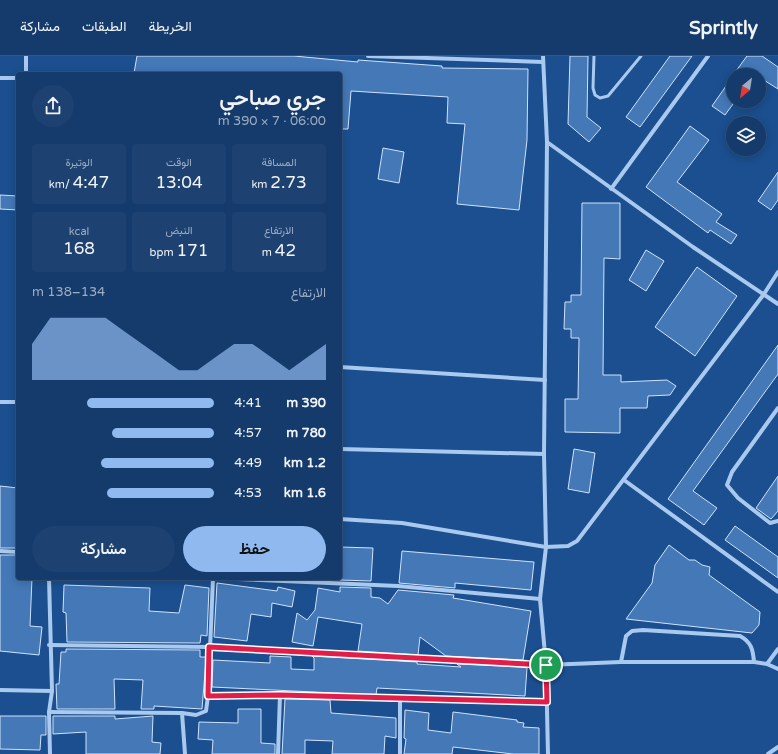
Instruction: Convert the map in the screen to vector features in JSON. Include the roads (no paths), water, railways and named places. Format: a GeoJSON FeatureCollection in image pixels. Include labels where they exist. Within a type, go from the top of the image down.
{"type":"FeatureCollection","features":[{"type":"Feature","properties":{"kind":"street"},"geometry":{"type":"LineString","coordinates":[[26,56],[26,72]]}},
{"type":"Feature","properties":{"kind":"street"},"geometry":{"type":"LineString","coordinates":[[368,56],[542,62]]}},
{"type":"Feature","properties":{"kind":"street"},"geometry":{"type":"LineString","coordinates":[[543,56],[542,62],[546,142],[544,454],[546,547],[540,599],[546,665],[548,754]]}},
{"type":"Feature","properties":{"kind":"street"},"geometry":{"type":"LineString","coordinates":[[611,189],[708,56]]}},
{"type":"Feature","properties":{"kind":"street"},"geometry":{"type":"LineString","coordinates":[[0,78],[16,78]]}},
{"type":"Feature","properties":{"kind":"street"},"geometry":{"type":"LineString","coordinates":[[546,142],[611,189],[778,304]]}},
{"type":"Feature","properties":{"kind":"street"},"geometry":{"type":"LineString","coordinates":[[342,519],[402,524],[546,547],[568,546],[577,541],[764,294],[778,272]]}},
{"type":"Feature","properties":{"kind":"street"},"geometry":{"type":"LineString","coordinates":[[342,367],[545,380]]}},
{"type":"Feature","properties":{"kind":"street"},"geometry":{"type":"LineString","coordinates":[[0,402],[16,402]]}},
{"type":"Feature","properties":{"kind":"street"},"geometry":{"type":"LineString","coordinates":[[778,408],[732,472],[727,485],[738,498],[770,523],[778,521]]}},
{"type":"Feature","properties":{"kind":"street"},"geometry":{"type":"LineString","coordinates":[[342,449],[544,454]]}},
{"type":"Feature","properties":{"kind":"street"},"geometry":{"type":"LineString","coordinates":[[624,480],[778,592]]}},
{"type":"Feature","properties":{"kind":"street"},"geometry":{"type":"LineString","coordinates":[[0,551],[16,552]]}},
{"type":"Feature","properties":{"kind":"street"},"geometry":{"type":"LineString","coordinates":[[49,580],[49,645],[52,691],[49,712],[50,754]]}},
{"type":"Feature","properties":{"kind":"street"},"geometry":{"type":"LineString","coordinates":[[49,712],[182,713],[196,715],[206,711],[208,696],[213,580]]}},
{"type":"Feature","properties":{"kind":"street"},"geometry":{"type":"LineString","coordinates":[[259,580],[398,586],[540,599]]}},
{"type":"Feature","properties":{"kind":"street"},"geometry":{"type":"LineString","coordinates":[[622,662],[626,636],[632,631],[644,630],[740,636],[747,639],[752,645],[754,662]]}},
{"type":"Feature","properties":{"kind":"street"},"geometry":{"type":"LineString","coordinates":[[49,645],[209,647],[546,665],[622,662],[754,662],[767,664],[778,669]]}},
{"type":"Feature","properties":{"kind":"street"},"geometry":{"type":"LineString","coordinates":[[767,664],[778,649]]}},
{"type":"Feature","properties":{"kind":"street"},"geometry":{"type":"LineString","coordinates":[[0,690],[52,691]]}},
{"type":"Feature","properties":{"kind":"street"},"geometry":{"type":"LineString","coordinates":[[208,696],[280,695],[547,702]]}},
{"type":"Feature","properties":{"kind":"street"},"geometry":{"type":"LineString","coordinates":[[278,754],[280,695]]}},
{"type":"Feature","properties":{"kind":"street"},"geometry":{"type":"LineString","coordinates":[[400,699],[400,754]]}},
{"type":"Feature","properties":{"kind":"street"},"geometry":{"type":"LineString","coordinates":[[182,713],[185,754]]}},
{"type":"Feature","properties":{"kind":"street"},"geometry":{"type":"LineString","coordinates":[[768,754],[778,747]]}},
{"type":"Feature","properties":{"kind":"lane"},"geometry":{"type":"LineString","coordinates":[[594,56],[593,88],[595,95],[600,98],[608,96],[641,56]]}}]}
